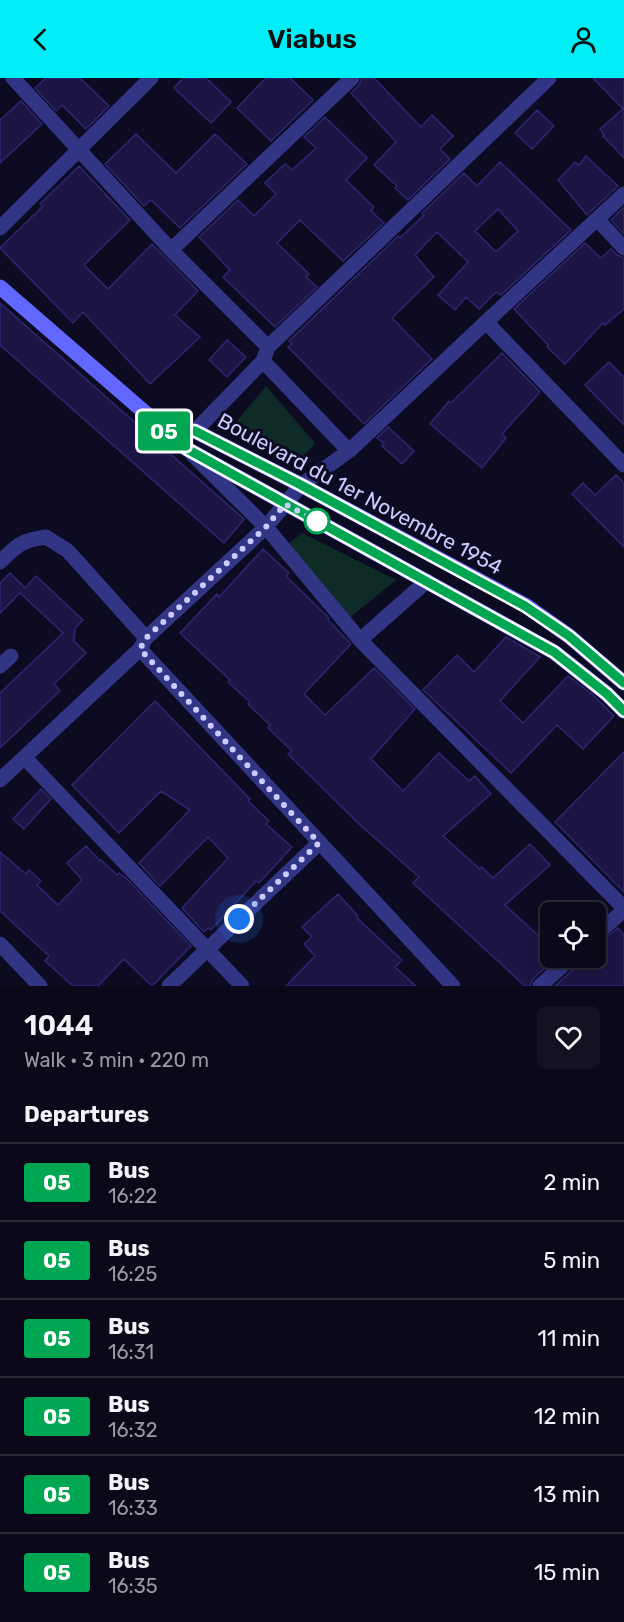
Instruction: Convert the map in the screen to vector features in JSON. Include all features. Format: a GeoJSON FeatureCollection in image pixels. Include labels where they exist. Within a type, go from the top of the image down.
{"type":"FeatureCollection","features":[{"type":"Feature","properties":{"kind":"main road"},"geometry":{"type":"LineString","coordinates":[[0,287],[160,428]]}},
{"type":"Feature","properties":{"kind":"main road","name":"Boulevard du 1er Novembre 1954"},"geometry":{"type":"LineString","coordinates":[[160,428],[195,431],[301,485],[525,606],[569,636],[624,683]]}},
{"type":"Feature","properties":{"kind":"main road","name":"Boulevard du 1er Novembre 1954"},"geometry":{"type":"LineString","coordinates":[[160,428],[187,449],[554,652],[607,694],[624,711]]}},
{"type":"Feature","properties":{"kind":"street"},"geometry":{"type":"LineString","coordinates":[[13,78],[266,354],[349,451]]}},
{"type":"Feature","properties":{"kind":"street"},"geometry":{"type":"LineString","coordinates":[[0,228],[151,78]]}},
{"type":"Feature","properties":{"kind":"street"},"geometry":{"type":"LineString","coordinates":[[171,250],[352,78]]}},
{"type":"Feature","properties":{"kind":"street"},"geometry":{"type":"LineString","coordinates":[[195,431],[266,354],[549,78]]}},
{"type":"Feature","properties":{"kind":"street"},"geometry":{"type":"LineString","coordinates":[[0,780],[266,527],[301,485],[349,451],[624,194]]}},
{"type":"Feature","properties":{"kind":"street"},"geometry":{"type":"LineString","coordinates":[[597,219],[624,248]]}},
{"type":"Feature","properties":{"kind":"street"},"geometry":{"type":"LineString","coordinates":[[486,322],[624,465]]}},
{"type":"Feature","properties":{"kind":"street"},"geometry":{"type":"LineString","coordinates":[[187,449],[266,527],[360,640],[624,909],[606,926]]}},
{"type":"Feature","properties":{"kind":"street"},"geometry":{"type":"LineString","coordinates":[[0,562],[20,542],[28,539],[46,537],[68,551],[143,644],[319,843],[453,986]]}},
{"type":"Feature","properties":{"kind":"street"},"geometry":{"type":"LineString","coordinates":[[360,640],[427,581]]}},
{"type":"Feature","properties":{"kind":"street"},"geometry":{"type":"LineString","coordinates":[[25,758],[242,986]]}},
{"type":"Feature","properties":{"kind":"street"},"geometry":{"type":"LineString","coordinates":[[170,986],[319,843]]}},
{"type":"Feature","properties":{"kind":"street"},"geometry":{"type":"LineString","coordinates":[[0,944],[40,986]]}},
{"type":"Feature","properties":{"kind":"street"},"geometry":{"type":"LineString","coordinates":[[540,986],[560,968]]}},
{"type":"Feature","properties":{"kind":"green space"},"geometry":{"type":"Polygon","coordinates":[[[266,386],[315,443],[300,460],[232,427],[266,386]]]}},
{"type":"Feature","properties":{"kind":"green space"},"geometry":{"type":"Polygon","coordinates":[[[302,533],[396,580],[347,620],[282,549],[302,533]]]}},
{"type":"Feature","properties":{"kind":"building"},"geometry":{"type":"Polygon","coordinates":[[[46,78],[80,78],[109,106],[86,129],[62,105],[56,111],[35,88],[46,78]]]}},
{"type":"Feature","properties":{"kind":"building"},"geometry":{"type":"Polygon","coordinates":[[[183,78],[206,78],[231,102],[211,123],[174,88],[183,78]]]}},
{"type":"Feature","properties":{"kind":"building"},"geometry":{"type":"Polygon","coordinates":[[[266,78],[290,78],[313,100],[271,141],[237,108],[266,78]]]}},
{"type":"Feature","properties":{"kind":"building"},"geometry":{"type":"Polygon","coordinates":[[[362,78],[374,78],[421,127],[432,115],[453,136],[440,149],[450,159],[408,200],[395,188],[397,186],[374,165],[396,142],[351,93],[362,78]]]}},
{"type":"Feature","properties":{"kind":"building"},"geometry":{"type":"Polygon","coordinates":[[[593,78],[624,78],[624,158],[603,136],[600,129],[623,109],[593,78]]]}},
{"type":"Feature","properties":{"kind":"building"},"geometry":{"type":"Polygon","coordinates":[[[21,101],[42,124],[0,163],[0,120],[21,101]]]}},
{"type":"Feature","properties":{"kind":"building"},"geometry":{"type":"Polygon","coordinates":[[[537,110],[554,126],[532,149],[515,133],[537,110]]]}},
{"type":"Feature","properties":{"kind":"building"},"geometry":{"type":"Polygon","coordinates":[[[325,117],[367,158],[346,180],[374,207],[371,211],[384,223],[343,261],[300,220],[277,243],[309,274],[306,277],[317,287],[275,327],[223,277],[230,270],[199,237],[238,200],[254,216],[276,194],[265,183],[285,164],[292,170],[316,148],[304,137],[325,117]]]}},
{"type":"Feature","properties":{"kind":"building"},"geometry":{"type":"Polygon","coordinates":[[[136,134],[176,173],[215,134],[247,164],[180,228],[151,200],[144,206],[105,164],[136,134]]]}},
{"type":"Feature","properties":{"kind":"building"},"geometry":{"type":"Polygon","coordinates":[[[586,156],[618,186],[587,215],[558,180],[575,162],[579,165],[586,156]]]}},
{"type":"Feature","properties":{"kind":"building"},"geometry":{"type":"Polygon","coordinates":[[[500,162],[571,230],[501,295],[496,292],[479,309],[466,297],[455,310],[438,295],[468,262],[437,232],[415,255],[434,277],[392,318],[432,359],[364,424],[288,347],[292,343],[289,341],[398,236],[400,238],[424,215],[422,213],[464,173],[477,186],[500,162]],[[498,209],[475,231],[496,252],[518,231],[498,209]]]}},
{"type":"Feature","properties":{"kind":"building"},"geometry":{"type":"Polygon","coordinates":[[[79,166],[130,220],[84,265],[108,289],[152,244],[198,291],[175,315],[200,337],[150,384],[83,312],[73,323],[0,248],[43,206],[40,204],[79,166]]]}},
{"type":"Feature","properties":{"kind":"building"},"geometry":{"type":"Polygon","coordinates":[[[624,207],[624,234],[611,220],[624,207]]]}},
{"type":"Feature","properties":{"kind":"building"},"geometry":{"type":"Polygon","coordinates":[[[585,243],[601,258],[611,249],[624,258],[624,309],[605,325],[603,323],[565,364],[514,309],[585,243]]]}},
{"type":"Feature","properties":{"kind":"building"},"geometry":{"type":"Polygon","coordinates":[[[0,303],[244,519],[224,543],[0,345],[0,303]]]}},
{"type":"Feature","properties":{"kind":"building"},"geometry":{"type":"Polygon","coordinates":[[[227,340],[246,357],[227,377],[209,360],[227,340]]]}},
{"type":"Feature","properties":{"kind":"building"},"geometry":{"type":"Polygon","coordinates":[[[502,353],[540,392],[502,434],[506,438],[482,468],[430,424],[449,401],[451,403],[502,353]]]}},
{"type":"Feature","properties":{"kind":"building"},"geometry":{"type":"Polygon","coordinates":[[[609,362],[624,377],[624,425],[585,385],[609,362]]]}},
{"type":"Feature","properties":{"kind":"building"},"geometry":{"type":"Polygon","coordinates":[[[388,427],[414,451],[402,464],[382,446],[384,444],[377,438],[388,427]]]}},
{"type":"Feature","properties":{"kind":"building"},"geometry":{"type":"Polygon","coordinates":[[[616,475],[624,483],[624,547],[572,494],[583,483],[595,495],[616,475]]]}},
{"type":"Feature","properties":{"kind":"building"},"geometry":{"type":"Polygon","coordinates":[[[263,549],[289,573],[286,576],[329,618],[328,620],[351,644],[304,694],[325,715],[374,668],[415,709],[371,759],[403,791],[439,753],[469,781],[475,776],[491,794],[443,836],[493,878],[530,844],[550,865],[505,905],[540,937],[540,968],[545,968],[533,979],[530,986],[525,986],[413,883],[419,877],[358,823],[288,754],[292,751],[268,728],[270,725],[248,704],[250,702],[180,633],[217,594],[219,597],[263,549]]]}},
{"type":"Feature","properties":{"kind":"building"},"geometry":{"type":"Polygon","coordinates":[[[10,573],[25,588],[36,576],[83,620],[75,628],[74,641],[86,653],[54,684],[60,691],[0,748],[0,693],[63,633],[20,593],[0,613],[0,583],[10,573]]]}},
{"type":"Feature","properties":{"kind":"building"},"geometry":{"type":"Polygon","coordinates":[[[506,637],[540,657],[500,701],[523,723],[568,676],[592,694],[614,716],[583,749],[557,725],[511,773],[423,690],[457,655],[474,672],[506,637]]]}},
{"type":"Feature","properties":{"kind":"building"},"geometry":{"type":"Polygon","coordinates":[[[155,701],[250,799],[248,801],[269,821],[266,824],[292,847],[259,883],[256,881],[211,930],[209,928],[204,932],[182,908],[228,858],[208,837],[160,886],[139,863],[190,810],[161,791],[119,833],[72,785],[155,701]]]}},
{"type":"Feature","properties":{"kind":"building"},"geometry":{"type":"Polygon","coordinates":[[[624,752],[624,892],[555,822],[624,752]]]}},
{"type":"Feature","properties":{"kind":"building"},"geometry":{"type":"Polygon","coordinates":[[[41,789],[51,799],[24,829],[13,819],[41,789]]]}},
{"type":"Feature","properties":{"kind":"building"},"geometry":{"type":"Polygon","coordinates":[[[86,846],[117,875],[119,873],[125,877],[191,946],[152,986],[124,959],[98,986],[73,986],[45,961],[49,956],[0,911],[0,852],[26,874],[29,870],[41,881],[37,885],[58,905],[82,880],[67,863],[86,846]]]}},
{"type":"Feature","properties":{"kind":"building"},"geometry":{"type":"Polygon","coordinates":[[[338,894],[358,916],[357,918],[402,960],[395,967],[416,986],[286,986],[315,956],[304,944],[312,937],[302,927],[338,894]]]}},
{"type":"Feature","properties":{"kind":"building"},"geometry":{"type":"Polygon","coordinates":[[[618,928],[624,935],[624,986],[555,986],[575,968],[606,968],[606,938],[618,928]]]}},
{"type":"Feature","properties":{"kind":"bus line","name":"05"},"geometry":{"type":"LineString","coordinates":[[624,683],[569,636],[525,606],[301,485],[195,431],[160,428],[187,449],[554,652],[607,694],[624,711]]}},
{"type":"Feature","properties":{"kind":"route"},"geometry":{"type":"LineString","coordinates":[[239,919],[319,843],[140,649],[146,638],[266,527],[285,504],[326,526],[317,521]]}}]}
